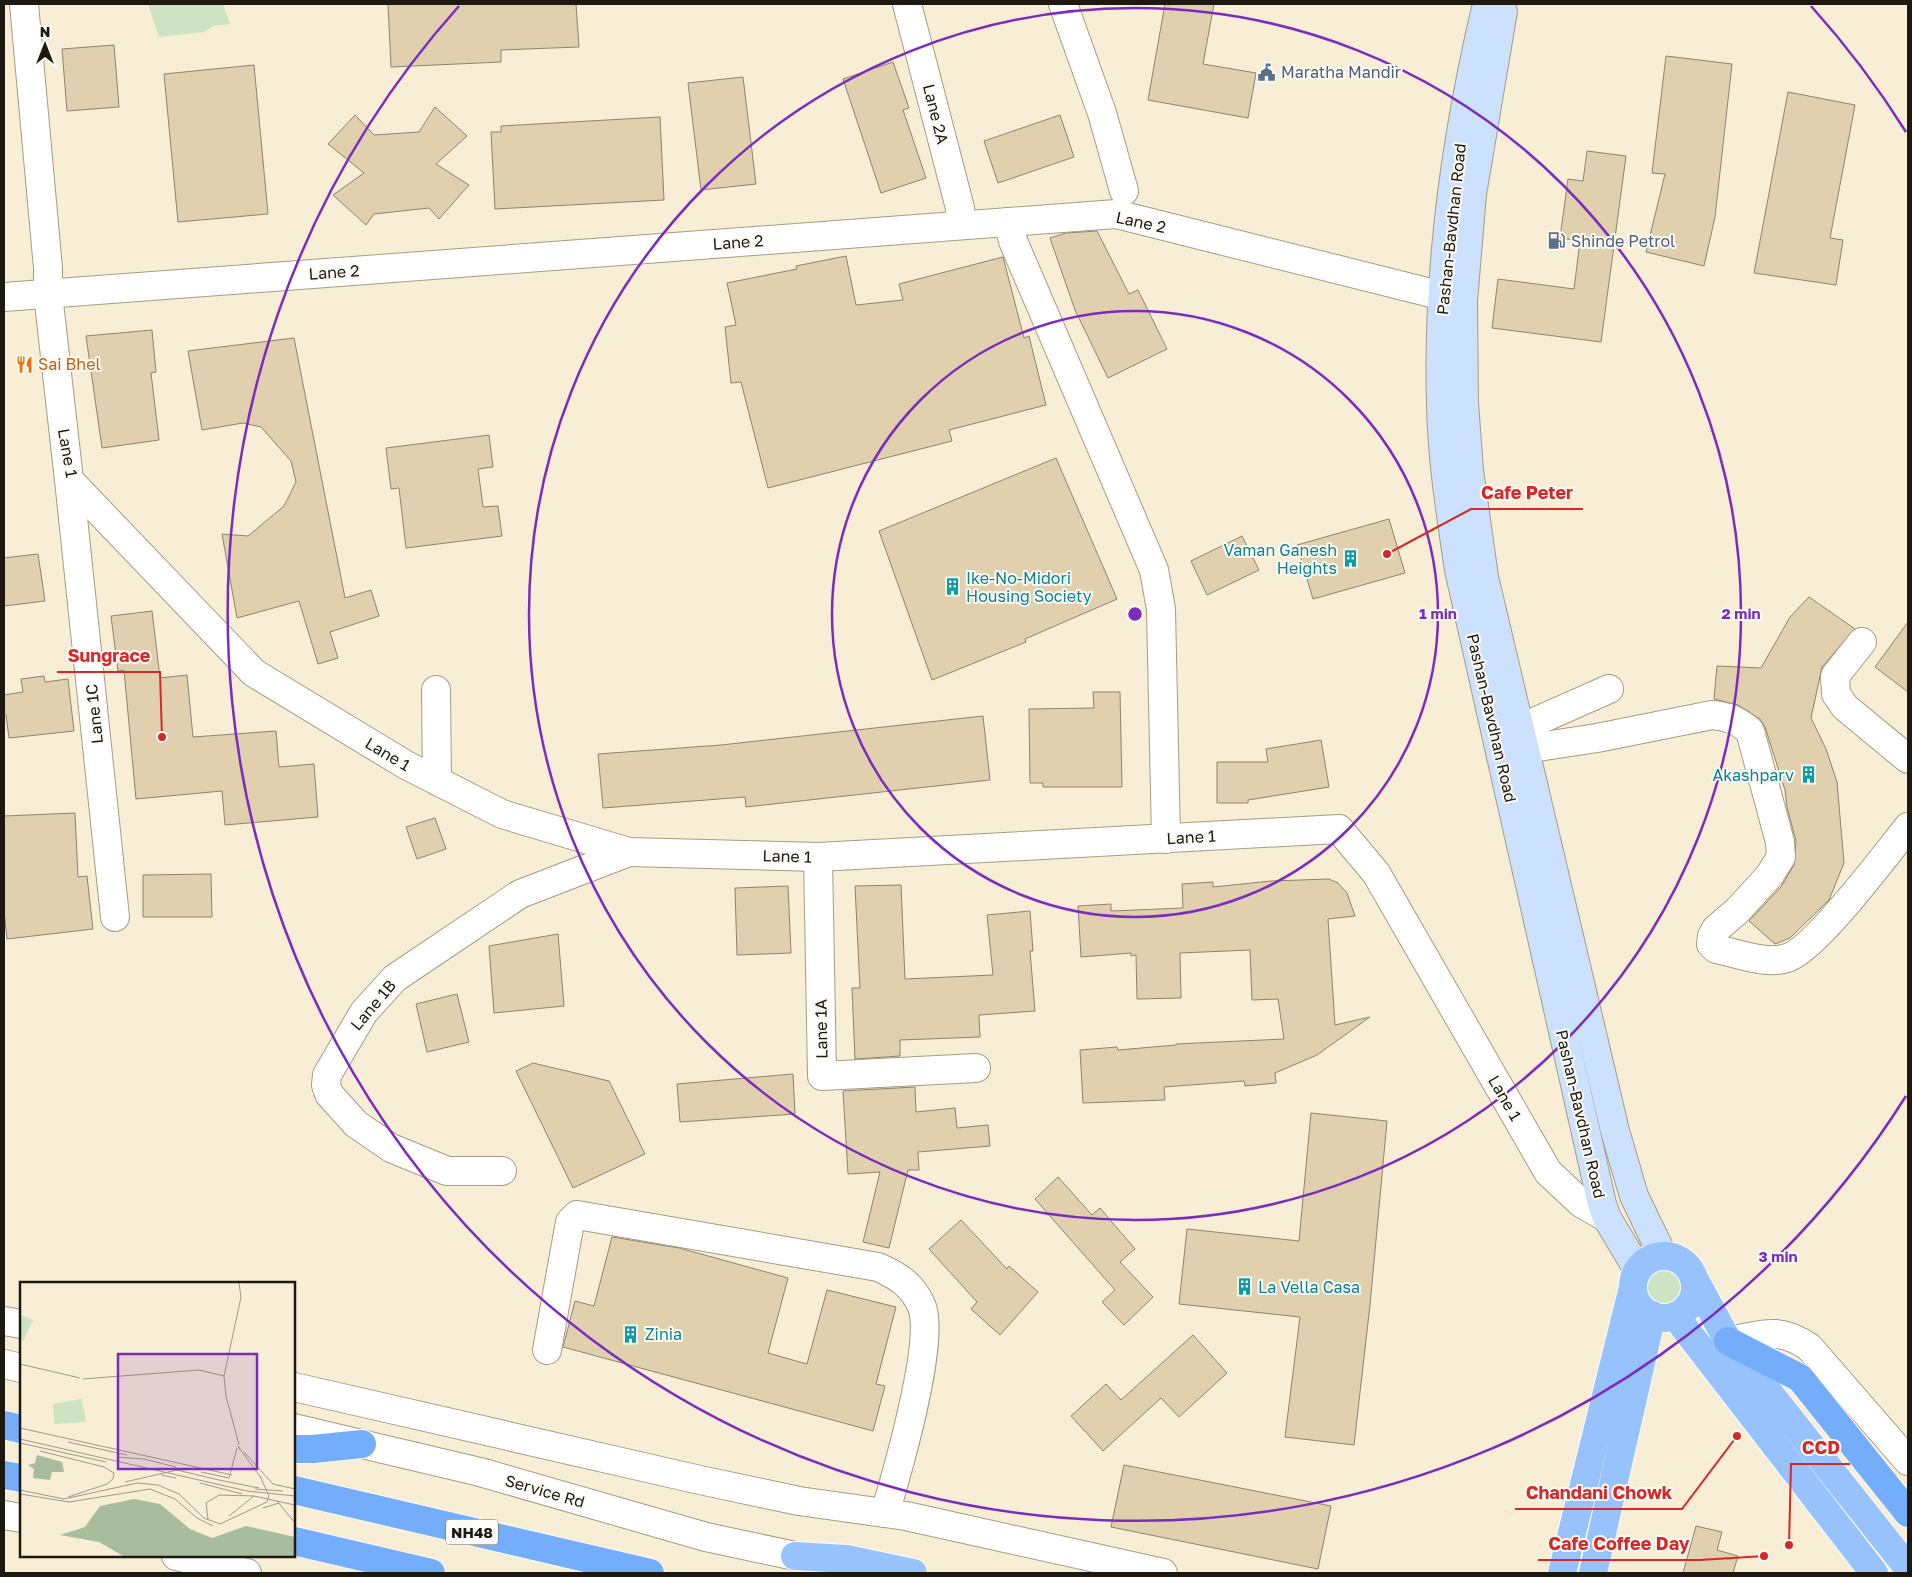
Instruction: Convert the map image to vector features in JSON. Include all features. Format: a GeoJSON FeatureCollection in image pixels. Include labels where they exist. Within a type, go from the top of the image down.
{"type":"FeatureCollection","features":[{"type":"Feature","properties":{"kind":"highway"},"geometry":{"type":"LineString","coordinates":[[1728,1341],[1800,1378],[1908,1513]]}},
{"type":"Feature","properties":{"kind":"highway"},"geometry":{"type":"LineString","coordinates":[[4,1418],[20,1415]]}},
{"type":"Feature","properties":{"kind":"highway"},"geometry":{"type":"LineString","coordinates":[[4,1425],[20,1428]]}},
{"type":"Feature","properties":{"kind":"highway"},"geometry":{"type":"LineString","coordinates":[[295,1449],[313,1450],[362,1444]]}},
{"type":"Feature","properties":{"kind":"highway"},"geometry":{"type":"LineString","coordinates":[[4,1475],[20,1478]]}},
{"type":"Feature","properties":{"kind":"highway","name":"NH48"},"geometry":{"type":"LineString","coordinates":[[295,1490],[650,1573]]}},
{"type":"Feature","properties":{"kind":"highway"},"geometry":{"type":"LineString","coordinates":[[295,1541],[431,1573]]}},
{"type":"Feature","properties":{"kind":"main road","name":"Pashan-Bavdhan Road"},"geometry":{"type":"LineString","coordinates":[[1487,4],[1468,84],[1446,243],[1464,403],[1469,470],[1484,577],[1615,1131],[1634,1196],[1663,1256]]}},
{"type":"Feature","properties":{"kind":"main road","name":"Pashan-Bavdhan Road"},"geometry":{"type":"LineString","coordinates":[[1504,4],[1472,194],[1452,298],[1440,404],[1444,472],[1458,570],[1584,1127],[1607,1218],[1636,1280]]}},
{"type":"Feature","properties":{"kind":"main road"},"geometry":{"type":"LineString","coordinates":[[1562,1573],[1636,1280],[1641,1265],[1653,1257],[1663,1256],[1680,1260],[1691,1269],[1728,1341],[1908,1568]]}},
{"type":"Feature","properties":{"kind":"main road"},"geometry":{"type":"LineString","coordinates":[[1636,1280],[1638,1304],[1664,1316],[1874,1573]]}},
{"type":"Feature","properties":{"kind":"main road"},"geometry":{"type":"LineString","coordinates":[[1664,1316],[1688,1309],[1695,1296],[1696,1282]]}},
{"type":"Feature","properties":{"kind":"main road"},"geometry":{"type":"LineString","coordinates":[[1593,1573],[1664,1316]]}},
{"type":"Feature","properties":{"kind":"main road"},"geometry":{"type":"LineString","coordinates":[[795,1556],[828,1573]]}},
{"type":"Feature","properties":{"kind":"main road"},"geometry":{"type":"LineString","coordinates":[[795,1556],[847,1559],[914,1573]]}},
{"type":"Feature","properties":{"kind":"street","name":"Lane 1"},"geometry":{"type":"LineString","coordinates":[[24,4],[48,268],[48,294],[69,480],[254,673],[406,765],[502,814],[629,852],[818,857],[1339,829],[1376,873],[1548,1172],[1581,1202],[1607,1218]]}},
{"type":"Feature","properties":{"kind":"street","name":"Lane 2A"},"geometry":{"type":"LineString","coordinates":[[907,4],[962,225]]}},
{"type":"Feature","properties":{"kind":"street"},"geometry":{"type":"LineString","coordinates":[[1063,4],[1102,113],[1124,191]]}},
{"type":"Feature","properties":{"kind":"street","name":"Lane 2"},"geometry":{"type":"LineString","coordinates":[[4,297],[1116,214],[1452,298]]}},
{"type":"Feature","properties":{"kind":"street"},"geometry":{"type":"LineString","coordinates":[[1008,222],[1013,241],[1154,570],[1161,609],[1166,839]]}},
{"type":"Feature","properties":{"kind":"street","name":"Lane 1C"},"geometry":{"type":"LineString","coordinates":[[69,480],[115,918]]}},
{"type":"Feature","properties":{"kind":"street"},"geometry":{"type":"LineString","coordinates":[[1862,642],[1835,676],[1836,694],[1845,708],[1908,759]]}},
{"type":"Feature","properties":{"kind":"street"},"geometry":{"type":"LineString","coordinates":[[1523,738],[1608,689]]}},
{"type":"Feature","properties":{"kind":"street"},"geometry":{"type":"LineString","coordinates":[[436,690],[437,781]]}},
{"type":"Feature","properties":{"kind":"street"},"geometry":{"type":"LineString","coordinates":[[1523,738],[1597,738],[1712,715],[1726,716],[1739,722],[1750,731],[1780,842],[1781,857],[1764,883],[1716,929],[1712,936],[1711,944],[1716,948],[1762,959],[1787,959],[1802,951],[1856,891],[1908,827]]}},
{"type":"Feature","properties":{"kind":"street","name":"Lane 1B"},"geometry":{"type":"LineString","coordinates":[[502,1171],[447,1171],[392,1148],[356,1124],[329,1094],[326,1085],[327,1075],[344,1042],[364,1012],[396,978],[520,894],[629,852]]}},
{"type":"Feature","properties":{"kind":"street","name":"Lane 1A"},"geometry":{"type":"LineString","coordinates":[[818,857],[822,1076],[976,1068]]}},
{"type":"Feature","properties":{"kind":"street"},"geometry":{"type":"LineString","coordinates":[[547,1350],[570,1222],[577,1215],[878,1267],[894,1274],[911,1286],[922,1308],[925,1331],[923,1357],[885,1513]]}},
{"type":"Feature","properties":{"kind":"street"},"geometry":{"type":"LineString","coordinates":[[4,1321],[20,1324]]}},
{"type":"Feature","properties":{"kind":"street"},"geometry":{"type":"LineString","coordinates":[[1728,1341],[1778,1332],[1796,1338],[1809,1347],[1908,1461]]}},
{"type":"Feature","properties":{"kind":"street"},"geometry":{"type":"LineString","coordinates":[[4,1364],[20,1368]]}},
{"type":"Feature","properties":{"kind":"street"},"geometry":{"type":"LineString","coordinates":[[295,1387],[799,1502],[885,1513],[1163,1573]]}},
{"type":"Feature","properties":{"kind":"street","name":"Service Rd"},"geometry":{"type":"LineString","coordinates":[[295,1428],[480,1472],[706,1537],[795,1556]]}},
{"type":"Feature","properties":{"kind":"street"},"geometry":{"type":"LineString","coordinates":[[4,1515],[20,1518]]}},
{"type":"Feature","properties":{"kind":"street"},"geometry":{"type":"LineString","coordinates":[[180,1557],[247,1573]]}},
{"type":"Feature","properties":{"kind":"green space"},"geometry":{"type":"Polygon","coordinates":[[[148,4],[223,4],[230,24],[214,26],[204,32],[159,37],[148,4]]]}},
{"type":"Feature","properties":{"kind":"green space"},"geometry":{"type":"Polygon","coordinates":[[[1666,1258],[1682,1266],[1690,1276],[1692,1288],[1689,1300],[1681,1309],[1670,1314],[1656,1313],[1641,1304],[1643,1267],[1654,1260],[1666,1258]]]}},
{"type":"Feature","properties":{"kind":"building"},"geometry":{"type":"Polygon","coordinates":[[[388,4],[576,4],[579,47],[501,50],[501,62],[391,67],[388,4]]]}},
{"type":"Feature","properties":{"kind":"building"},"geometry":{"type":"Polygon","coordinates":[[[1165,4],[1214,4],[1203,64],[1256,73],[1248,118],[1148,100],[1165,4]]]}},
{"type":"Feature","properties":{"kind":"building"},"geometry":{"type":"Polygon","coordinates":[[[114,45],[119,107],[67,111],[62,49],[114,45]]]}},
{"type":"Feature","properties":{"kind":"building"},"geometry":{"type":"Polygon","coordinates":[[[1666,56],[1732,64],[1715,217],[1704,266],[1646,252],[1665,174],[1652,173],[1666,56]]]}},
{"type":"Feature","properties":{"kind":"building"},"geometry":{"type":"Polygon","coordinates":[[[893,62],[909,108],[903,110],[926,178],[881,193],[843,79],[893,62]]]}},
{"type":"Feature","properties":{"kind":"building"},"geometry":{"type":"Polygon","coordinates":[[[254,65],[268,214],[178,222],[164,74],[254,65]]]}},
{"type":"Feature","properties":{"kind":"building"},"geometry":{"type":"Polygon","coordinates":[[[743,77],[756,184],[701,190],[688,83],[743,77]]]}},
{"type":"Feature","properties":{"kind":"building"},"geometry":{"type":"Polygon","coordinates":[[[1788,92],[1855,105],[1830,238],[1843,240],[1836,285],[1754,273],[1788,92]]]}},
{"type":"Feature","properties":{"kind":"building"},"geometry":{"type":"Polygon","coordinates":[[[435,107],[467,136],[436,164],[469,185],[439,219],[429,208],[374,214],[366,225],[333,195],[364,173],[328,144],[355,115],[374,135],[419,132],[435,107]]]}},
{"type":"Feature","properties":{"kind":"building"},"geometry":{"type":"Polygon","coordinates":[[[1060,115],[1074,157],[998,183],[984,141],[1060,115]]]}},
{"type":"Feature","properties":{"kind":"building"},"geometry":{"type":"Polygon","coordinates":[[[660,117],[664,200],[495,209],[491,132],[501,132],[501,126],[660,117]]]}},
{"type":"Feature","properties":{"kind":"building"},"geometry":{"type":"Polygon","coordinates":[[[1587,151],[1626,156],[1601,342],[1492,328],[1498,279],[1574,289],[1580,241],[1560,238],[1568,179],[1583,181],[1587,151]]]}},
{"type":"Feature","properties":{"kind":"building"},"geometry":{"type":"Polygon","coordinates":[[[1097,231],[1129,294],[1138,290],[1167,349],[1108,378],[1075,310],[1050,238],[1066,233],[1097,231]]]}},
{"type":"Feature","properties":{"kind":"building"},"geometry":{"type":"Polygon","coordinates":[[[846,256],[856,305],[903,300],[899,284],[1003,257],[1024,338],[1029,336],[1046,405],[949,430],[952,441],[768,488],[741,382],[731,383],[725,327],[736,325],[727,283],[797,269],[796,266],[846,256]]]}},
{"type":"Feature","properties":{"kind":"building"},"geometry":{"type":"Polygon","coordinates":[[[152,330],[156,372],[151,373],[159,440],[102,448],[86,336],[152,330]]]}},
{"type":"Feature","properties":{"kind":"building"},"geometry":{"type":"Polygon","coordinates":[[[294,338],[345,598],[371,590],[379,616],[330,632],[338,658],[318,664],[299,601],[237,618],[222,534],[248,536],[284,506],[296,482],[291,461],[261,427],[243,423],[202,430],[188,351],[294,338]]]}},
{"type":"Feature","properties":{"kind":"building"},"geometry":{"type":"Polygon","coordinates":[[[489,435],[493,467],[478,469],[483,507],[498,506],[502,536],[406,548],[399,488],[391,489],[386,448],[489,435]]]}},
{"type":"Feature","properties":{"kind":"building"},"geometry":{"type":"Polygon","coordinates":[[[1056,458],[1117,599],[1025,639],[1026,642],[932,680],[879,531],[1056,458]]]}},
{"type":"Feature","properties":{"kind":"building","name":"Vaman Ganesh Heights"},"geometry":{"type":"Polygon","coordinates":[[[1389,519],[1405,573],[1313,599],[1297,545],[1389,519]]]}},
{"type":"Feature","properties":{"kind":"building"},"geometry":{"type":"Polygon","coordinates":[[[1242,536],[1259,570],[1207,595],[1191,561],[1242,536]]]}},
{"type":"Feature","properties":{"kind":"building"},"geometry":{"type":"Polygon","coordinates":[[[38,554],[45,601],[4,606],[4,558],[38,554]]]}},
{"type":"Feature","properties":{"kind":"building","name":"Akashparv"},"geometry":{"type":"Polygon","coordinates":[[[1809,597],[1855,629],[1822,667],[1811,718],[1826,749],[1837,782],[1844,863],[1829,900],[1790,938],[1775,944],[1749,921],[1781,887],[1794,865],[1796,841],[1787,807],[1785,790],[1765,727],[1760,719],[1738,705],[1714,699],[1717,666],[1761,668],[1790,617],[1809,597]]]}},
{"type":"Feature","properties":{"kind":"building"},"geometry":{"type":"Polygon","coordinates":[[[152,611],[160,678],[187,675],[193,737],[276,731],[279,767],[314,764],[318,817],[225,825],[222,791],[136,799],[124,670],[118,671],[111,616],[152,611]]]}},
{"type":"Feature","properties":{"kind":"building"},"geometry":{"type":"Polygon","coordinates":[[[1908,622],[1908,692],[1875,667],[1908,622]]]}},
{"type":"Feature","properties":{"kind":"building"},"geometry":{"type":"Polygon","coordinates":[[[44,676],[45,682],[68,679],[74,731],[9,738],[6,715],[4,716],[4,695],[23,692],[21,679],[44,676]]]}},
{"type":"Feature","properties":{"kind":"building"},"geometry":{"type":"Polygon","coordinates":[[[1093,692],[1120,692],[1122,787],[1043,787],[1043,783],[1030,783],[1029,709],[1094,708],[1093,692]]]}},
{"type":"Feature","properties":{"kind":"building"},"geometry":{"type":"Polygon","coordinates":[[[983,716],[990,780],[746,807],[745,797],[603,808],[598,754],[721,745],[983,716]]]}},
{"type":"Feature","properties":{"kind":"building"},"geometry":{"type":"Polygon","coordinates":[[[1321,740],[1329,787],[1248,800],[1248,803],[1217,803],[1217,762],[1268,762],[1266,749],[1321,740]]]}},
{"type":"Feature","properties":{"kind":"building"},"geometry":{"type":"Polygon","coordinates":[[[75,813],[78,877],[87,876],[93,929],[7,939],[4,911],[4,816],[75,813]]]}},
{"type":"Feature","properties":{"kind":"building"},"geometry":{"type":"Polygon","coordinates":[[[435,818],[446,849],[417,859],[406,827],[435,818]]]}},
{"type":"Feature","properties":{"kind":"building"},"geometry":{"type":"Polygon","coordinates":[[[211,874],[212,917],[143,917],[143,875],[211,874]]]}},
{"type":"Feature","properties":{"kind":"building"},"geometry":{"type":"Polygon","coordinates":[[[1329,879],[1338,883],[1347,893],[1355,916],[1328,919],[1335,1025],[1370,1017],[1317,1055],[1275,1073],[1276,1083],[1245,1086],[1244,1081],[1164,1087],[1165,1100],[1083,1103],[1080,1050],[1117,1047],[1118,1050],[1176,1044],[1284,1039],[1278,999],[1252,1000],[1250,950],[1180,953],[1181,998],[1137,999],[1136,955],[1131,956],[1131,953],[1081,957],[1078,906],[1111,904],[1111,911],[1183,908],[1182,884],[1213,882],[1213,887],[1271,881],[1329,879]]]}},
{"type":"Feature","properties":{"kind":"building"},"geometry":{"type":"Polygon","coordinates":[[[901,885],[905,979],[993,975],[987,915],[1030,911],[1033,951],[1030,951],[1035,1011],[979,1015],[980,1037],[900,1040],[900,1056],[855,1059],[852,988],[860,988],[855,886],[901,885]]]}},
{"type":"Feature","properties":{"kind":"building"},"geometry":{"type":"Polygon","coordinates":[[[788,886],[791,953],[737,955],[735,888],[788,886]]]}},
{"type":"Feature","properties":{"kind":"building"},"geometry":{"type":"Polygon","coordinates":[[[558,934],[564,1006],[494,1013],[489,946],[558,934]]]}},
{"type":"Feature","properties":{"kind":"building"},"geometry":{"type":"Polygon","coordinates":[[[457,994],[469,1042],[427,1052],[416,1004],[457,994]]]}},
{"type":"Feature","properties":{"kind":"building"},"geometry":{"type":"Polygon","coordinates":[[[533,1063],[609,1081],[645,1154],[573,1188],[516,1071],[533,1063]]]}},
{"type":"Feature","properties":{"kind":"building"},"geometry":{"type":"Polygon","coordinates":[[[793,1074],[795,1114],[680,1122],[677,1084],[793,1074]]]}},
{"type":"Feature","properties":{"kind":"building"},"geometry":{"type":"Polygon","coordinates":[[[915,1087],[916,1112],[955,1108],[957,1128],[988,1125],[990,1146],[918,1152],[919,1170],[908,1170],[889,1248],[863,1242],[880,1172],[848,1174],[843,1091],[915,1087]]]}},
{"type":"Feature","properties":{"kind":"building","name":"La Vella Casa"},"geometry":{"type":"Polygon","coordinates":[[[1311,1113],[1387,1121],[1370,1305],[1354,1445],[1285,1437],[1300,1317],[1179,1304],[1187,1229],[1299,1241],[1311,1113]]]}},
{"type":"Feature","properties":{"kind":"building"},"geometry":{"type":"Polygon","coordinates":[[[1058,1177],[1092,1215],[1100,1208],[1135,1249],[1120,1262],[1153,1297],[1124,1325],[1102,1302],[1115,1290],[1035,1199],[1058,1177]]]}},
{"type":"Feature","properties":{"kind":"building"},"geometry":{"type":"Polygon","coordinates":[[[961,1220],[1007,1269],[1009,1266],[1038,1292],[1000,1335],[971,1309],[977,1302],[929,1249],[961,1220]]]}},
{"type":"Feature","properties":{"kind":"building","name":"Zinia"},"geometry":{"type":"Polygon","coordinates":[[[612,1237],[679,1248],[788,1278],[768,1353],[807,1364],[827,1290],[896,1307],[876,1384],[885,1386],[873,1431],[563,1347],[575,1301],[594,1306],[612,1237]]]}},
{"type":"Feature","properties":{"kind":"building"},"geometry":{"type":"Polygon","coordinates":[[[1193,1335],[1227,1373],[1179,1417],[1161,1398],[1103,1451],[1071,1416],[1106,1384],[1121,1400],[1193,1335]]]}},
{"type":"Feature","properties":{"kind":"building"},"geometry":{"type":"Polygon","coordinates":[[[1124,1465],[1331,1506],[1318,1569],[1111,1527],[1124,1465]]]}},
{"type":"Feature","properties":{"kind":"building"},"geometry":{"type":"Polygon","coordinates":[[[1696,1526],[1722,1532],[1717,1550],[1738,1556],[1733,1573],[1683,1573],[1696,1526]]]}},
{"type":"Feature","properties":{"kind":"place","name":"Maratha Mandir"},"geometry":{"type":"Point","coordinates":[1267,72]}},
{"type":"Feature","properties":{"kind":"place","name":"Shinde Petrol"},"geometry":{"type":"Point","coordinates":[1557,241]}},
{"type":"Feature","properties":{"kind":"place","name":"Sai Bhel"},"geometry":{"type":"Point","coordinates":[24,364]}},
{"type":"Feature","properties":{"kind":"place","name":"Cafe Peter"},"geometry":{"type":"Point","coordinates":[1387,554]}},
{"type":"Feature","properties":{"kind":"place","name":"Vaman Ganesh Heights"},"geometry":{"type":"Point","coordinates":[1351,559]}},
{"type":"Feature","properties":{"kind":"place","name":"Ike-No-Midori Housing Society"},"geometry":{"type":"Point","coordinates":[952,587]}},
{"type":"Feature","properties":{"kind":"place","name":"Sungrace"},"geometry":{"type":"Point","coordinates":[162,737]}},
{"type":"Feature","properties":{"kind":"place","name":"Akashparv"},"geometry":{"type":"Point","coordinates":[1808,775]}},
{"type":"Feature","properties":{"kind":"place","name":"La Vella Casa"},"geometry":{"type":"Point","coordinates":[1244,1287]}},
{"type":"Feature","properties":{"kind":"place","name":"Zinia"},"geometry":{"type":"Point","coordinates":[631,1334]}},
{"type":"Feature","properties":{"kind":"place","name":"Chandani Chowk"},"geometry":{"type":"Point","coordinates":[1737,1436]}},
{"type":"Feature","properties":{"kind":"place","name":"CCD"},"geometry":{"type":"Point","coordinates":[1789,1545]}},
{"type":"Feature","properties":{"kind":"place","name":"Cafe Coffee Day"},"geometry":{"type":"Point","coordinates":[1764,1556]}}]}
